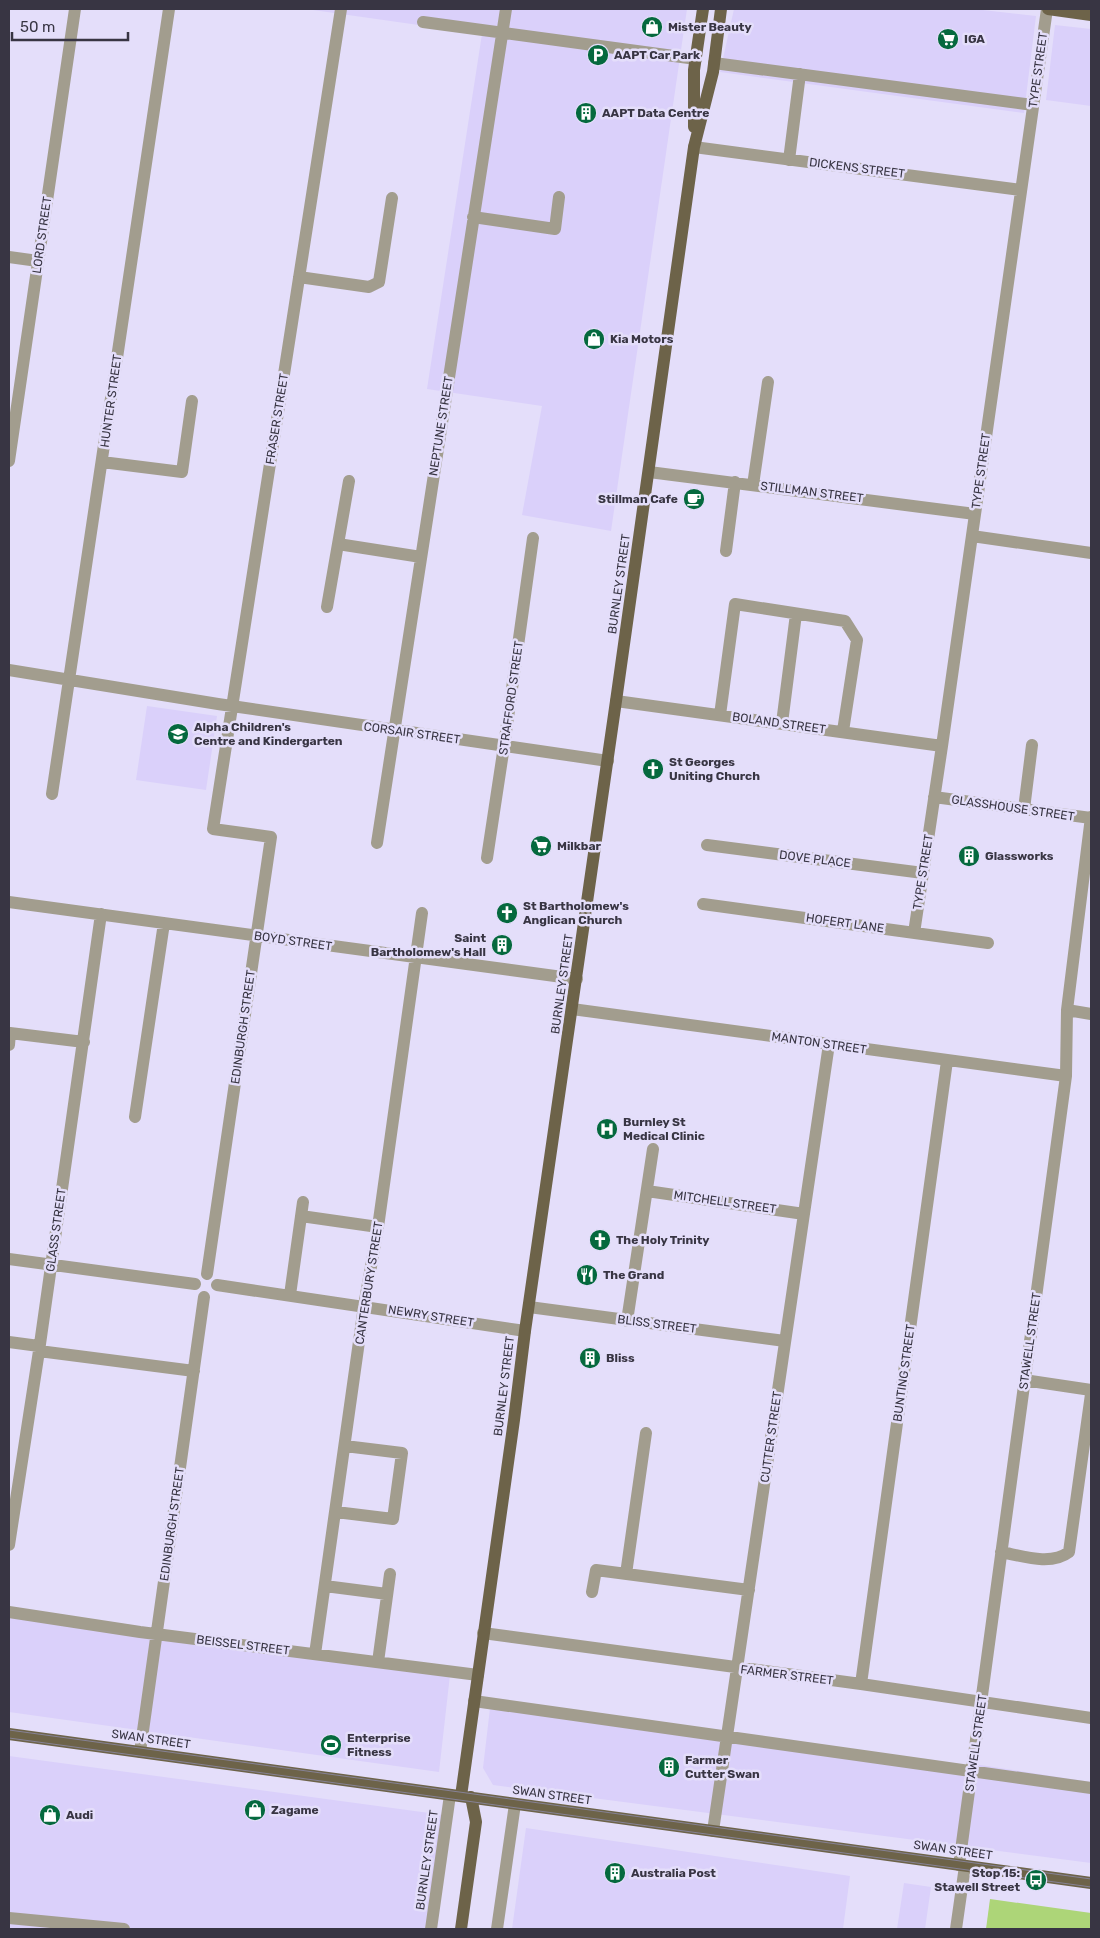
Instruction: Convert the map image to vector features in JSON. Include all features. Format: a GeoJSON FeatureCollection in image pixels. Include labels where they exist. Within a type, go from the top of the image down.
{"type":"FeatureCollection","features":[{"type":"Feature","properties":{"kind":"main road","name":"BURNLEY STREET"},"geometry":{"type":"LineString","coordinates":[[694,147],[696,59],[703,9]]}},
{"type":"Feature","properties":{"kind":"main road","name":"BURNLEY STREET"},"geometry":{"type":"LineString","coordinates":[[461,1929],[476,1822],[460,1796],[694,147],[714,63],[722,9]]}},
{"type":"Feature","properties":{"kind":"main road"},"geometry":{"type":"LineString","coordinates":[[1047,9],[1071,10],[1091,15]]}},
{"type":"Feature","properties":{"kind":"main road","name":"SWAN STREET"},"geometry":{"type":"LineString","coordinates":[[9,1734],[1091,1883]]}},
{"type":"Feature","properties":{"kind":"street","name":"LORD STREET"},"geometry":{"type":"LineString","coordinates":[[9,457],[76,9]]}},
{"type":"Feature","properties":{"kind":"street","name":"HUNTER STREET"},"geometry":{"type":"LineString","coordinates":[[52,794],[169,9]]}},
{"type":"Feature","properties":{"kind":"street","name":"FRASER STREET"},"geometry":{"type":"LineString","coordinates":[[213,829],[340,9]]}},
{"type":"Feature","properties":{"kind":"street","name":"NEPTUNE STREET"},"geometry":{"type":"LineString","coordinates":[[377,843],[506,9]]}},
{"type":"Feature","properties":{"kind":"street","name":"TYPE STREET"},"geometry":{"type":"LineString","coordinates":[[914,933],[1047,9]]}},
{"type":"Feature","properties":{"kind":"street"},"geometry":{"type":"LineString","coordinates":[[423,22],[696,59]]}},
{"type":"Feature","properties":{"kind":"street"},"geometry":{"type":"LineString","coordinates":[[714,63],[1032,105]]}},
{"type":"Feature","properties":{"kind":"street"},"geometry":{"type":"LineString","coordinates":[[789,160],[800,74]]}},
{"type":"Feature","properties":{"kind":"street","name":"DICKENS STREET"},"geometry":{"type":"LineString","coordinates":[[694,147],[1020,190]]}},
{"type":"Feature","properties":{"kind":"street"},"geometry":{"type":"LineString","coordinates":[[473,217],[555,229],[559,197]]}},
{"type":"Feature","properties":{"kind":"street"},"geometry":{"type":"LineString","coordinates":[[299,277],[370,287],[380,282],[392,198]]}},
{"type":"Feature","properties":{"kind":"street"},"geometry":{"type":"LineString","coordinates":[[9,257],[38,262]]}},
{"type":"Feature","properties":{"kind":"street"},"geometry":{"type":"LineString","coordinates":[[753,485],[768,382]]}},
{"type":"Feature","properties":{"kind":"street"},"geometry":{"type":"LineString","coordinates":[[102,462],[182,472],[192,401]]}},
{"type":"Feature","properties":{"kind":"street","name":"STILLMAN STREET"},"geometry":{"type":"LineString","coordinates":[[649,472],[975,514]]}},
{"type":"Feature","properties":{"kind":"street"},"geometry":{"type":"LineString","coordinates":[[327,608],[349,481]]}},
{"type":"Feature","properties":{"kind":"street"},"geometry":{"type":"LineString","coordinates":[[726,551],[735,482]]}},
{"type":"Feature","properties":{"kind":"street"},"geometry":{"type":"LineString","coordinates":[[972,536],[1091,553]]}},
{"type":"Feature","properties":{"kind":"street","name":"STRAFFORD STREET"},"geometry":{"type":"LineString","coordinates":[[487,858],[533,538]]}},
{"type":"Feature","properties":{"kind":"street"},"geometry":{"type":"LineString","coordinates":[[338,544],[420,557]]}},
{"type":"Feature","properties":{"kind":"street"},"geometry":{"type":"LineString","coordinates":[[720,715],[735,604],[845,621],[857,640],[844,731]]}},
{"type":"Feature","properties":{"kind":"street"},"geometry":{"type":"LineString","coordinates":[[782,723],[796,614]]}},
{"type":"Feature","properties":{"kind":"street","name":"CORSAIR STREET"},"geometry":{"type":"LineString","coordinates":[[9,670],[232,706],[608,761]]}},
{"type":"Feature","properties":{"kind":"street","name":"BOLAND STREET"},"geometry":{"type":"LineString","coordinates":[[616,701],[942,746]]}},
{"type":"Feature","properties":{"kind":"street"},"geometry":{"type":"LineString","coordinates":[[1024,808],[1032,745]]}},
{"type":"Feature","properties":{"kind":"street","name":"GLASSHOUSE STREET"},"geometry":{"type":"LineString","coordinates":[[934,797],[1091,817]]}},
{"type":"Feature","properties":{"kind":"street","name":"STAWELL STREET"},"geometry":{"type":"LineString","coordinates":[[956,1929],[972,1772],[1066,1076],[1067,1010],[1091,817]]}},
{"type":"Feature","properties":{"kind":"street","name":"EDINBURGH STREET"},"geometry":{"type":"LineString","coordinates":[[207,1274],[271,837],[213,829]]}},
{"type":"Feature","properties":{"kind":"street","name":"DOVE PLACE"},"geometry":{"type":"LineString","coordinates":[[707,845],[923,873]]}},
{"type":"Feature","properties":{"kind":"street","name":"BOYD STREET"},"geometry":{"type":"LineString","coordinates":[[9,902],[576,980]]}},
{"type":"Feature","properties":{"kind":"street","name":"HOFERT LANE"},"geometry":{"type":"LineString","coordinates":[[703,904],[988,943]]}},
{"type":"Feature","properties":{"kind":"street","name":"CANTERBURY STREET"},"geometry":{"type":"LineString","coordinates":[[315,1654],[422,913]]}},
{"type":"Feature","properties":{"kind":"street","name":"GLASS STREET"},"geometry":{"type":"LineString","coordinates":[[9,1546],[84,1042],[101,914]]}},
{"type":"Feature","properties":{"kind":"street"},"geometry":{"type":"LineString","coordinates":[[135,1117],[164,923]]}},
{"type":"Feature","properties":{"kind":"street","name":"MANTON STREET"},"geometry":{"type":"LineString","coordinates":[[572,1009],[1066,1076]]}},
{"type":"Feature","properties":{"kind":"street"},"geometry":{"type":"LineString","coordinates":[[1067,1010],[1091,1014]]}},
{"type":"Feature","properties":{"kind":"street"},"geometry":{"type":"LineString","coordinates":[[9,1045],[10,1033],[84,1042]]}},
{"type":"Feature","properties":{"kind":"street","name":"CUTTER STREET"},"geometry":{"type":"LineString","coordinates":[[713,1831],[829,1044]]}},
{"type":"Feature","properties":{"kind":"street","name":"BUNTING STREET"},"geometry":{"type":"LineString","coordinates":[[861,1684],[947,1061]]}},
{"type":"Feature","properties":{"kind":"street"},"geometry":{"type":"LineString","coordinates":[[627,1321],[653,1149]]}},
{"type":"Feature","properties":{"kind":"street","name":"MITCHELL STREET"},"geometry":{"type":"LineString","coordinates":[[647,1191],[804,1214]]}},
{"type":"Feature","properties":{"kind":"street"},"geometry":{"type":"LineString","coordinates":[[290,1295],[303,1202]]}},
{"type":"Feature","properties":{"kind":"street"},"geometry":{"type":"LineString","coordinates":[[301,1216],[378,1227]]}},
{"type":"Feature","properties":{"kind":"street"},"geometry":{"type":"LineString","coordinates":[[9,1259],[195,1284]]}},
{"type":"Feature","properties":{"kind":"street"},"geometry":{"type":"LineString","coordinates":[[207,1274],[214,1278],[217,1285],[212,1295],[204,1297],[198,1293],[195,1284],[198,1277],[207,1274]]}},
{"type":"Feature","properties":{"kind":"street","name":"NEWRY STREET"},"geometry":{"type":"LineString","coordinates":[[217,1285],[525,1331]]}},
{"type":"Feature","properties":{"kind":"street","name":"EDINBURGH STREET"},"geometry":{"type":"LineString","coordinates":[[140,1752],[204,1297]]}},
{"type":"Feature","properties":{"kind":"street","name":"BLISS STREET"},"geometry":{"type":"LineString","coordinates":[[529,1307],[785,1341]]}},
{"type":"Feature","properties":{"kind":"street"},"geometry":{"type":"LineString","coordinates":[[9,1342],[39,1349],[194,1371]]}},
{"type":"Feature","properties":{"kind":"street"},"geometry":{"type":"LineString","coordinates":[[1024,1380],[1091,1390]]}},
{"type":"Feature","properties":{"kind":"street"},"geometry":{"type":"LineString","coordinates":[[1001,1552],[1053,1560],[1062,1558],[1069,1552],[1091,1394]]}},
{"type":"Feature","properties":{"kind":"street"},"geometry":{"type":"LineString","coordinates":[[626,1574],[646,1433]]}},
{"type":"Feature","properties":{"kind":"street"},"geometry":{"type":"LineString","coordinates":[[336,1512],[393,1519],[402,1454],[344,1446]]}},
{"type":"Feature","properties":{"kind":"street"},"geometry":{"type":"LineString","coordinates":[[592,1592],[596,1570],[749,1590]]}},
{"type":"Feature","properties":{"kind":"street"},"geometry":{"type":"LineString","coordinates":[[378,1662],[390,1574]]}},
{"type":"Feature","properties":{"kind":"street"},"geometry":{"type":"LineString","coordinates":[[325,1586],[388,1594]]}},
{"type":"Feature","properties":{"kind":"street","name":"BEISSEL STREET"},"geometry":{"type":"LineString","coordinates":[[9,1612],[156,1634],[478,1675]]}},
{"type":"Feature","properties":{"kind":"street","name":"FARMER STREET"},"geometry":{"type":"LineString","coordinates":[[483,1633],[861,1684],[1091,1718]]}},
{"type":"Feature","properties":{"kind":"street"},"geometry":{"type":"LineString","coordinates":[[474,1701],[1091,1788]]}},
{"type":"Feature","properties":{"kind":"street","name":"BURNLEY STREET"},"geometry":{"type":"LineString","coordinates":[[431,1929],[460,1796]]}},
{"type":"Feature","properties":{"kind":"street"},"geometry":{"type":"LineString","coordinates":[[497,1929],[516,1804]]}},
{"type":"Feature","properties":{"kind":"street"},"geometry":{"type":"LineString","coordinates":[[9,1918],[124,1929]]}},
{"type":"Feature","properties":{"kind":"shaded area"},"geometry":{"type":"Polygon","coordinates":[[[306,9],[687,9],[611,531],[522,515],[542,406],[427,389],[482,34],[306,9]]]}},
{"type":"Feature","properties":{"kind":"shaded area"},"geometry":{"type":"Polygon","coordinates":[[[734,9],[974,9],[1036,16],[1024,113],[720,72],[734,9]]]}},
{"type":"Feature","properties":{"kind":"shaded area"},"geometry":{"type":"Polygon","coordinates":[[[1055,25],[1091,29],[1091,106],[1046,100],[1055,25]]]}},
{"type":"Feature","properties":{"kind":"shaded area","name":"Alpha Children's Centre and Kindergarten"},"geometry":{"type":"Polygon","coordinates":[[[147,706],[217,716],[206,790],[136,780],[147,706]]]}},
{"type":"Feature","properties":{"kind":"shaded area"},"geometry":{"type":"Polygon","coordinates":[[[9,1608],[239,1640],[451,1666],[439,1772],[9,1712],[9,1608]]]}},
{"type":"Feature","properties":{"kind":"shaded area"},"geometry":{"type":"Polygon","coordinates":[[[491,1700],[951,1765],[980,1765],[1091,1782],[1091,1863],[493,1785],[483,1768],[491,1700]]]}},
{"type":"Feature","properties":{"kind":"shaded area"},"geometry":{"type":"Polygon","coordinates":[[[9,1756],[444,1815],[436,1929],[9,1929],[9,1756]]]}},
{"type":"Feature","properties":{"kind":"shaded area","name":"Australia Post"},"geometry":{"type":"Polygon","coordinates":[[[526,1828],[850,1876],[843,1929],[512,1929],[526,1828]]]}},
{"type":"Feature","properties":{"kind":"shaded area"},"geometry":{"type":"Polygon","coordinates":[[[904,1883],[931,1887],[925,1929],[897,1929],[904,1883]]]}},
{"type":"Feature","properties":{"kind":"green space"},"geometry":{"type":"Polygon","coordinates":[[[990,1899],[1091,1913],[1091,1929],[986,1929],[990,1899]]]}},
{"type":"Feature","properties":{"kind":"tram line"},"geometry":{"type":"LineString","coordinates":[[9,1730],[1091,1879]]}},
{"type":"Feature","properties":{"kind":"tram line"},"geometry":{"type":"LineString","coordinates":[[9,1738],[1091,1887]]}},
{"type":"Feature","properties":{"kind":"place","name":"Mister Beauty"},"geometry":{"type":"Point","coordinates":[652,27]}},
{"type":"Feature","properties":{"kind":"place","name":"IGA"},"geometry":{"type":"Point","coordinates":[948,39]}},
{"type":"Feature","properties":{"kind":"place","name":"AAPT Car Park"},"geometry":{"type":"Point","coordinates":[598,55]}},
{"type":"Feature","properties":{"kind":"place","name":"AAPT Data Centre"},"geometry":{"type":"Point","coordinates":[586,113]}},
{"type":"Feature","properties":{"kind":"place","name":"Kia Motors"},"geometry":{"type":"Point","coordinates":[594,339]}},
{"type":"Feature","properties":{"kind":"place","name":"Stillman Cafe"},"geometry":{"type":"Point","coordinates":[694,499]}},
{"type":"Feature","properties":{"kind":"place","name":"Alpha Children's Centre and Kindergarten"},"geometry":{"type":"Point","coordinates":[178,734]}},
{"type":"Feature","properties":{"kind":"place","name":"St Georges Uniting Church"},"geometry":{"type":"Point","coordinates":[653,769]}},
{"type":"Feature","properties":{"kind":"place","name":"Milkbar"},"geometry":{"type":"Point","coordinates":[541,846]}},
{"type":"Feature","properties":{"kind":"place","name":"Glassworks"},"geometry":{"type":"Point","coordinates":[969,856]}},
{"type":"Feature","properties":{"kind":"place","name":"St Bartholomew's Anglican Church"},"geometry":{"type":"Point","coordinates":[507,913]}},
{"type":"Feature","properties":{"kind":"place","name":"Saint Bartholomew's Hall"},"geometry":{"type":"Point","coordinates":[502,945]}},
{"type":"Feature","properties":{"kind":"place","name":"Burnley St Medical Clinic"},"geometry":{"type":"Point","coordinates":[607,1129]}},
{"type":"Feature","properties":{"kind":"place","name":"The Holy Trinity"},"geometry":{"type":"Point","coordinates":[600,1240]}},
{"type":"Feature","properties":{"kind":"place","name":"The Grand"},"geometry":{"type":"Point","coordinates":[587,1275]}},
{"type":"Feature","properties":{"kind":"place","name":"Bliss"},"geometry":{"type":"Point","coordinates":[590,1358]}},
{"type":"Feature","properties":{"kind":"place","name":"Enterprise Fitness"},"geometry":{"type":"Point","coordinates":[331,1745]}},
{"type":"Feature","properties":{"kind":"place","name":"Farmer Cutter Swan"},"geometry":{"type":"Point","coordinates":[669,1767]}},
{"type":"Feature","properties":{"kind":"place","name":"Zagame"},"geometry":{"type":"Point","coordinates":[255,1810]}},
{"type":"Feature","properties":{"kind":"place","name":"Audi"},"geometry":{"type":"Point","coordinates":[50,1815]}},
{"type":"Feature","properties":{"kind":"place","name":"Australia Post"},"geometry":{"type":"Point","coordinates":[615,1873]}},
{"type":"Feature","properties":{"kind":"place","name":"Stop 15: Stawell Street"},"geometry":{"type":"Point","coordinates":[1036,1880]}}]}
